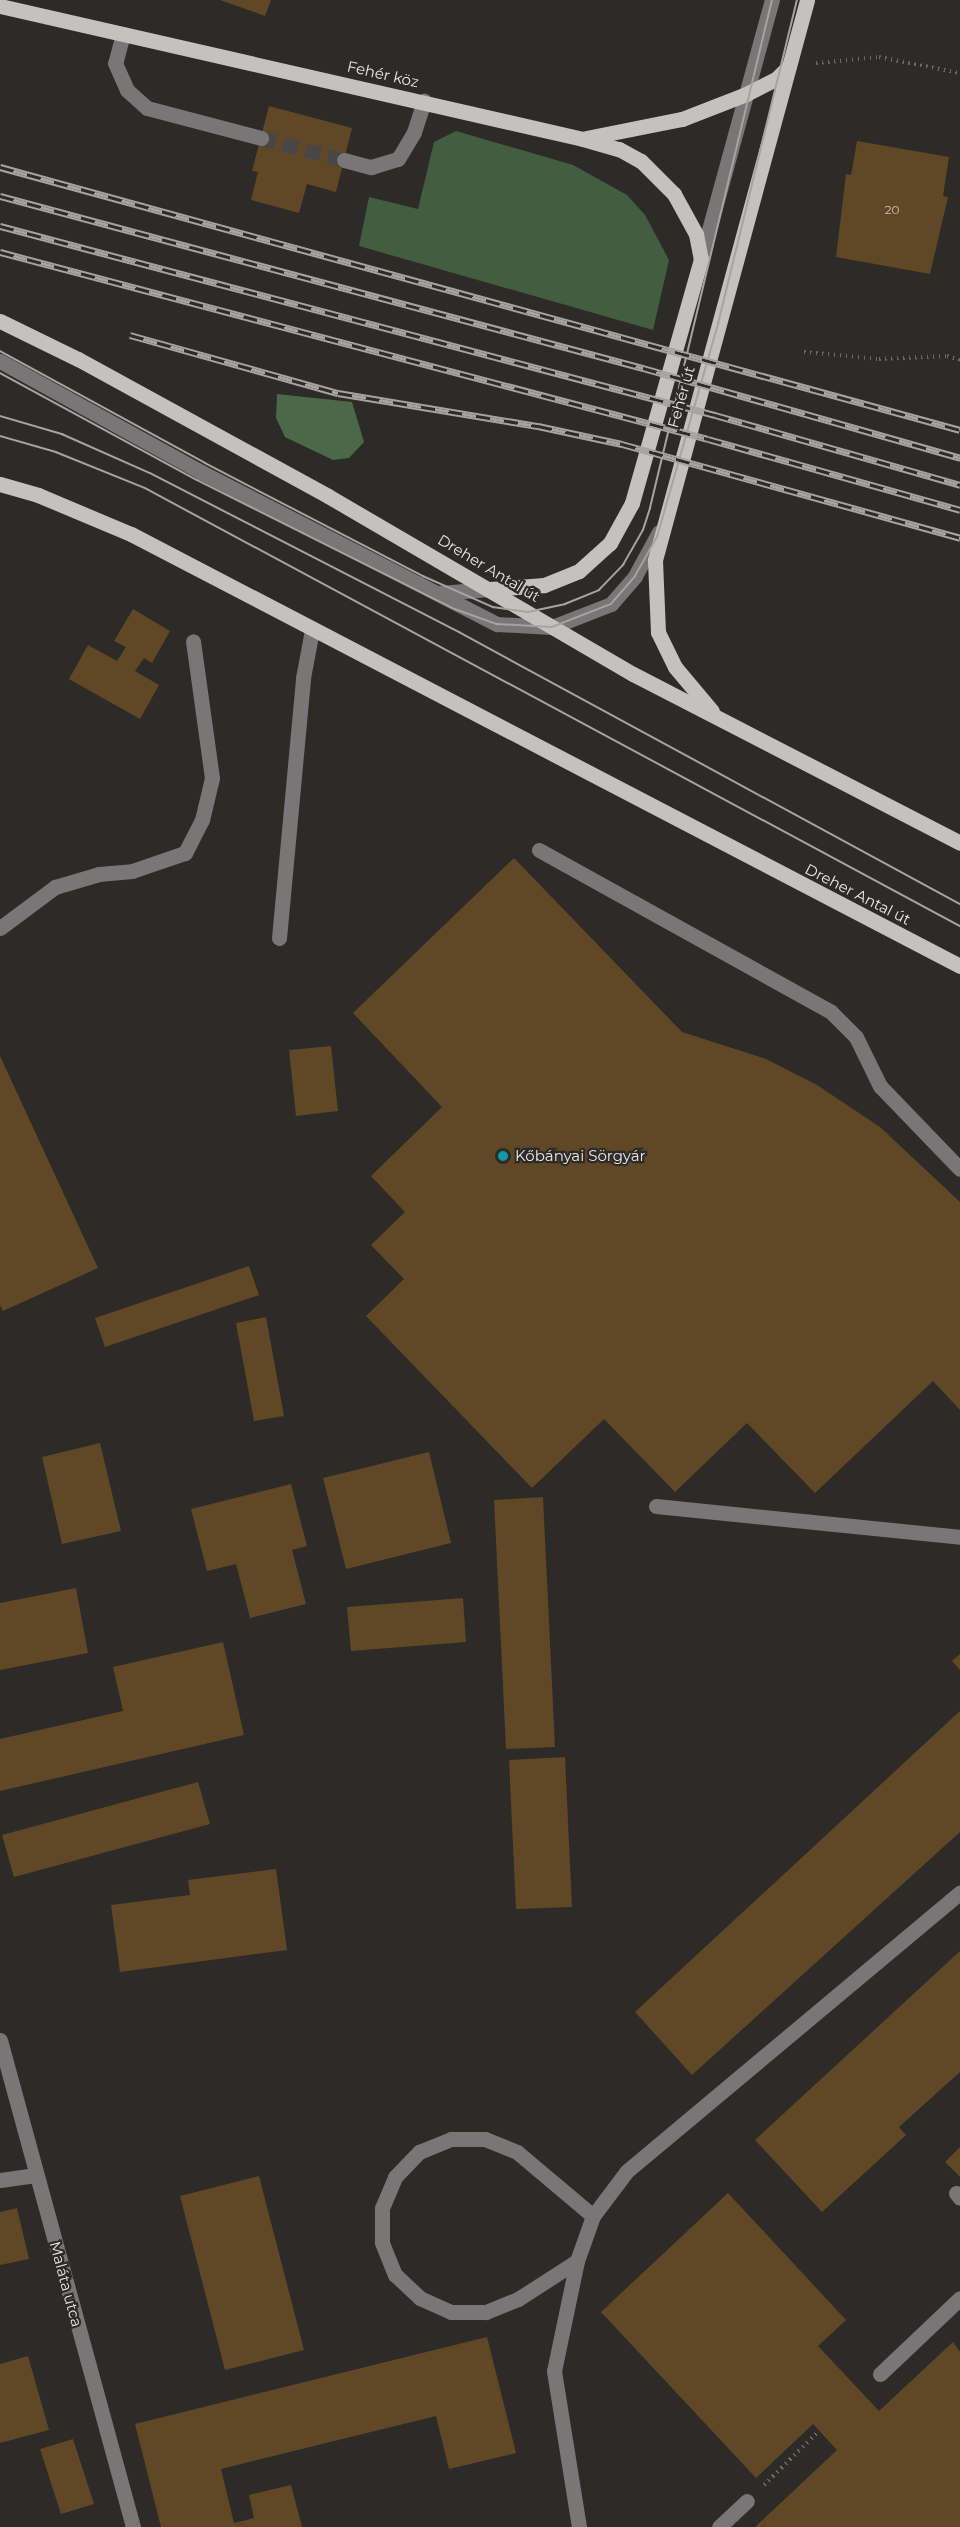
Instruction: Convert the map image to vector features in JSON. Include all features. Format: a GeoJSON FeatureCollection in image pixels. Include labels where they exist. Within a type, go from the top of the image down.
{"type":"FeatureCollection","features":[{"type":"Feature","properties":{"kind":"main road","name":"Fehér út"},"geometry":{"type":"LineString","coordinates":[[722,722],[675,667],[658,632],[655,560],[807,0]]}},
{"type":"Feature","properties":{"kind":"main road","name":"Fehér köz"},"geometry":{"type":"LineString","coordinates":[[0,6],[424,102],[619,149],[656,175],[684,210],[696,234],[701,259]]}},
{"type":"Feature","properties":{"kind":"main road"},"geometry":{"type":"LineString","coordinates":[[583,139],[666,123],[746,94],[776,79],[789,66]]}},
{"type":"Feature","properties":{"kind":"main road","name":"Fehér út"},"geometry":{"type":"LineString","coordinates":[[490,589],[544,585],[570,575],[610,543],[639,485],[701,259]]}},
{"type":"Feature","properties":{"kind":"main road","name":"Dreher Antal út"},"geometry":{"type":"LineString","coordinates":[[0,321],[88,364],[722,722],[960,843]]}},
{"type":"Feature","properties":{"kind":"main road","name":"Dreher Antal út"},"geometry":{"type":"LineString","coordinates":[[0,484],[38,495],[131,534],[960,966]]}},
{"type":"Feature","properties":{"kind":"street","name":"Fehér út"},"geometry":{"type":"LineString","coordinates":[[701,259],[772,0]]}},
{"type":"Feature","properties":{"kind":"street"},"geometry":{"type":"LineString","coordinates":[[123,34],[115,63],[127,90],[147,108],[261,138]]}},
{"type":"Feature","properties":{"kind":"street"},"geometry":{"type":"LineString","coordinates":[[344,160],[371,167],[398,159],[414,132],[424,102]]}},
{"type":"Feature","properties":{"kind":"street"},"geometry":{"type":"LineString","coordinates":[[0,362],[201,472],[497,624],[552,627],[611,604],[635,576],[665,519]]}},
{"type":"Feature","properties":{"kind":"street"},"geometry":{"type":"LineString","coordinates":[[439,593],[490,589]]}},
{"type":"Feature","properties":{"kind":"street"},"geometry":{"type":"LineString","coordinates":[[279,938],[303,678],[312,630]]}},
{"type":"Feature","properties":{"kind":"street"},"geometry":{"type":"LineString","coordinates":[[0,928],[55,887],[99,874],[132,871],[185,853],[202,820],[212,778],[193,641]]}},
{"type":"Feature","properties":{"kind":"street"},"geometry":{"type":"LineString","coordinates":[[539,850],[831,1012],[856,1037],[880,1086],[960,1169]]}},
{"type":"Feature","properties":{"kind":"street"},"geometry":{"type":"LineString","coordinates":[[656,1506],[960,1537]]}},
{"type":"Feature","properties":{"kind":"street"},"geometry":{"type":"LineString","coordinates":[[579,2527],[554,2371],[577,2261],[593,2216],[627,2171],[960,1893]]}},
{"type":"Feature","properties":{"kind":"street","name":"Maláta utca"},"geometry":{"type":"LineString","coordinates":[[0,2040],[133,2527]]}},
{"type":"Feature","properties":{"kind":"street"},"geometry":{"type":"LineString","coordinates":[[577,2261],[486,2312],[452,2312],[420,2298],[395,2275],[382,2242],[382,2208],[395,2176],[419,2152],[451,2139],[485,2139],[517,2152],[593,2216]]}},
{"type":"Feature","properties":{"kind":"street"},"geometry":{"type":"LineString","coordinates":[[0,2180],[36,2175]]}},
{"type":"Feature","properties":{"kind":"street"},"geometry":{"type":"LineString","coordinates":[[880,2374],[960,2298]]}},
{"type":"Feature","properties":{"kind":"street"},"geometry":{"type":"LineString","coordinates":[[719,2527],[747,2501]]}},
{"type":"Feature","properties":{"kind":"path"},"geometry":{"type":"LineString","coordinates":[[789,66],[879,57],[960,73]]}},
{"type":"Feature","properties":{"kind":"path"},"geometry":{"type":"LineString","coordinates":[[804,352],[879,359],[947,356],[960,360]]}},
{"type":"Feature","properties":{"kind":"path"},"geometry":{"type":"LineString","coordinates":[[747,2501],[819,2431]]}},
{"type":"Feature","properties":{"kind":"green space"},"geometry":{"type":"Polygon","coordinates":[[[456,131],[573,165],[627,195],[645,215],[669,260],[653,330],[359,246],[369,197],[418,209],[434,142],[456,131]]]}},
{"type":"Feature","properties":{"kind":"green space"},"geometry":{"type":"Polygon","coordinates":[[[277,394],[352,402],[364,442],[349,458],[333,460],[285,437],[276,418],[277,394]]]}},
{"type":"Feature","properties":{"kind":"building"},"geometry":{"type":"Polygon","coordinates":[[[220,0],[271,0],[265,16],[220,0]]]}},
{"type":"Feature","properties":{"kind":"building"},"geometry":{"type":"Polygon","coordinates":[[[269,106],[352,128],[336,192],[307,184],[299,213],[251,200],[258,172],[252,171],[269,106]]]}},
{"type":"Feature","properties":{"kind":"building"},"geometry":{"type":"Polygon","coordinates":[[[857,141],[949,157],[943,196],[948,197],[930,274],[836,257],[846,174],[851,175],[857,141]]]}},
{"type":"Feature","properties":{"kind":"building"},"geometry":{"type":"Polygon","coordinates":[[[133,609],[170,631],[152,663],[144,658],[135,671],[159,685],[140,719],[69,679],[88,645],[117,661],[126,647],[114,641],[133,609]]]}},
{"type":"Feature","properties":{"kind":"building","name":"Kőbányai Sörgyár"},"geometry":{"type":"Polygon","coordinates":[[[514,858],[682,1032],[766,1059],[817,1085],[880,1127],[960,1202],[960,1410],[933,1381],[815,1493],[747,1423],[675,1492],[604,1419],[532,1488],[366,1316],[404,1279],[371,1245],[405,1212],[371,1176],[442,1107],[353,1013],[514,858]]]}},
{"type":"Feature","properties":{"kind":"building"},"geometry":{"type":"Polygon","coordinates":[[[331,1046],[338,1111],[296,1116],[289,1050],[331,1046]]]}},
{"type":"Feature","properties":{"kind":"building"},"geometry":{"type":"Polygon","coordinates":[[[0,1056],[98,1268],[3,1311],[0,1305],[0,1056]]]}},
{"type":"Feature","properties":{"kind":"building"},"geometry":{"type":"Polygon","coordinates":[[[249,1266],[259,1295],[105,1347],[95,1318],[249,1266]]]}},
{"type":"Feature","properties":{"kind":"building"},"geometry":{"type":"Polygon","coordinates":[[[266,1317],[284,1416],[254,1421],[236,1323],[266,1317]]]}},
{"type":"Feature","properties":{"kind":"building"},"geometry":{"type":"Polygon","coordinates":[[[100,1443],[121,1531],[62,1544],[42,1457],[100,1443]]]}},
{"type":"Feature","properties":{"kind":"building"},"geometry":{"type":"Polygon","coordinates":[[[429,1452],[451,1543],[346,1569],[323,1478],[429,1452]]]}},
{"type":"Feature","properties":{"kind":"building"},"geometry":{"type":"Polygon","coordinates":[[[291,1484],[307,1546],[292,1550],[306,1604],[250,1618],[236,1564],[207,1571],[191,1509],[291,1484]]]}},
{"type":"Feature","properties":{"kind":"building"},"geometry":{"type":"Polygon","coordinates":[[[543,1497],[555,1747],[506,1749],[494,1500],[543,1497]]]}},
{"type":"Feature","properties":{"kind":"building"},"geometry":{"type":"Polygon","coordinates":[[[76,1588],[88,1653],[0,1670],[0,1603],[76,1588]]]}},
{"type":"Feature","properties":{"kind":"building"},"geometry":{"type":"Polygon","coordinates":[[[463,1598],[466,1642],[351,1651],[347,1607],[463,1598]]]}},
{"type":"Feature","properties":{"kind":"building"},"geometry":{"type":"Polygon","coordinates":[[[223,1642],[244,1735],[0,1791],[0,1739],[123,1711],[113,1667],[223,1642]]]}},
{"type":"Feature","properties":{"kind":"building"},"geometry":{"type":"Polygon","coordinates":[[[960,1654],[960,1670],[952,1661],[960,1654]]]}},
{"type":"Feature","properties":{"kind":"building"},"geometry":{"type":"Polygon","coordinates":[[[960,1711],[960,1832],[692,2075],[635,2012],[960,1711]]]}},
{"type":"Feature","properties":{"kind":"building"},"geometry":{"type":"Polygon","coordinates":[[[565,1757],[572,1907],[516,1909],[509,1760],[565,1757]]]}},
{"type":"Feature","properties":{"kind":"building"},"geometry":{"type":"Polygon","coordinates":[[[198,1782],[210,1824],[14,1877],[2,1835],[198,1782]]]}},
{"type":"Feature","properties":{"kind":"building"},"geometry":{"type":"Polygon","coordinates":[[[276,1869],[287,1950],[120,1972],[111,1905],[190,1895],[188,1880],[276,1869]]]}},
{"type":"Feature","properties":{"kind":"building"},"geometry":{"type":"Polygon","coordinates":[[[960,1951],[960,2072],[899,2127],[906,2135],[822,2212],[755,2140],[960,1951]]]}},
{"type":"Feature","properties":{"kind":"building"},"geometry":{"type":"Polygon","coordinates":[[[960,2147],[960,2177],[945,2162],[960,2147]]]}},
{"type":"Feature","properties":{"kind":"building"},"geometry":{"type":"Polygon","coordinates":[[[259,2176],[304,2350],[225,2370],[180,2196],[259,2176]]]}},
{"type":"Feature","properties":{"kind":"building"},"geometry":{"type":"Polygon","coordinates":[[[728,2193],[846,2320],[818,2346],[879,2411],[953,2342],[960,2352],[960,2527],[755,2527],[837,2450],[813,2424],[756,2478],[601,2312],[728,2193]]]}},
{"type":"Feature","properties":{"kind":"building"},"geometry":{"type":"Polygon","coordinates":[[[17,2208],[29,2259],[0,2265],[0,2212],[17,2208]]]}},
{"type":"Feature","properties":{"kind":"building"},"geometry":{"type":"Polygon","coordinates":[[[487,2337],[516,2453],[449,2469],[436,2416],[221,2469],[234,2523],[254,2518],[249,2495],[291,2485],[302,2527],[161,2527],[135,2424],[487,2337]]]}},
{"type":"Feature","properties":{"kind":"building"},"geometry":{"type":"Polygon","coordinates":[[[28,2356],[49,2430],[0,2443],[0,2364],[28,2356]]]}},
{"type":"Feature","properties":{"kind":"building"},"geometry":{"type":"Polygon","coordinates":[[[73,2439],[94,2504],[61,2514],[40,2449],[73,2439]]]}},
{"type":"Feature","properties":{"kind":"tunnel"},"geometry":{"type":"LineString","coordinates":[[261,138],[344,160]]}},
{"type":"Feature","properties":{"kind":"tram line"},"geometry":{"type":"LineString","coordinates":[[0,351],[205,463],[423,576],[493,607],[528,612],[565,604],[599,590],[623,565],[643,530],[650,508],[772,0]]}},
{"type":"Feature","properties":{"kind":"tram line"},"geometry":{"type":"LineString","coordinates":[[0,373],[197,480],[455,609],[497,624],[552,627],[611,604],[635,576],[657,537],[718,324],[797,0]]}},
{"type":"Feature","properties":{"kind":"tram line"},"geometry":{"type":"LineString","coordinates":[[0,416],[62,434],[150,473],[459,632],[960,904]]}},
{"type":"Feature","properties":{"kind":"tram line"},"geometry":{"type":"LineString","coordinates":[[0,436],[56,452],[145,488],[960,926]]}},
{"type":"Feature","properties":{"kind":"railway"},"geometry":{"type":"LineString","coordinates":[[0,167],[960,430]]}},
{"type":"Feature","properties":{"kind":"railway"},"geometry":{"type":"LineString","coordinates":[[0,196],[643,368],[960,458]]}},
{"type":"Feature","properties":{"kind":"railway"},"geometry":{"type":"LineString","coordinates":[[0,226],[715,415],[960,485]]}},
{"type":"Feature","properties":{"kind":"railway"},"geometry":{"type":"LineString","coordinates":[[0,252],[708,439],[960,510]]}},
{"type":"Feature","properties":{"kind":"railway"},"geometry":{"type":"LineString","coordinates":[[130,335],[338,393],[538,426],[622,444],[960,538]]}},
{"type":"Feature","properties":{"kind":"place","name":"Kőbányai Sörgyár"},"geometry":{"type":"Point","coordinates":[503,1156]}}]}
